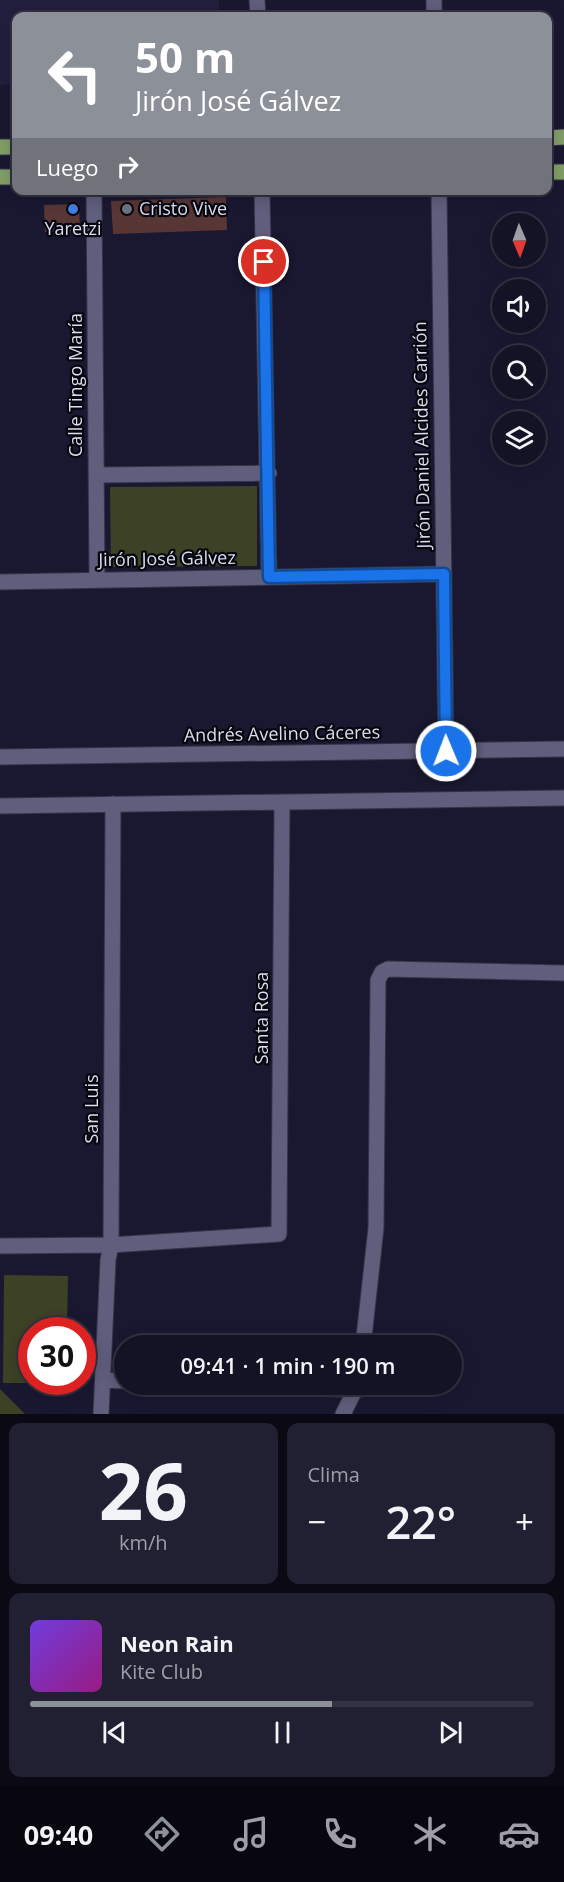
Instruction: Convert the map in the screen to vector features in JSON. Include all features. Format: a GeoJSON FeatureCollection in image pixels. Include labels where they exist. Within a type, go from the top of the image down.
{"type":"FeatureCollection","features":[{"type":"Feature","properties":{"kind":"street","name":"Calle Tingo María"},"geometry":{"type":"LineString","coordinates":[[94,195],[97,580]]}},
{"type":"Feature","properties":{"kind":"street"},"geometry":{"type":"LineString","coordinates":[[262,195],[269,577]]}},
{"type":"Feature","properties":{"kind":"street","name":"Jirón Daniel Alcides Carrión"},"geometry":{"type":"LineString","coordinates":[[439,195],[446,751]]}},
{"type":"Feature","properties":{"kind":"street"},"geometry":{"type":"LineString","coordinates":[[96,475],[268,473]]}},
{"type":"Feature","properties":{"kind":"street","name":"Jirón José Gálvez"},"geometry":{"type":"LineString","coordinates":[[0,582],[444,574]]}},
{"type":"Feature","properties":{"kind":"street","name":"Andrés Avelino Cáceres"},"geometry":{"type":"LineString","coordinates":[[0,757],[564,749]]}},
{"type":"Feature","properties":{"kind":"street"},"geometry":{"type":"LineString","coordinates":[[0,806],[564,798]]}},
{"type":"Feature","properties":{"kind":"street","name":"Santa Rosa"},"geometry":{"type":"LineString","coordinates":[[111,1245],[279,1234],[282,802]]}},
{"type":"Feature","properties":{"kind":"street","name":"San Luis"},"geometry":{"type":"LineString","coordinates":[[101,1414],[108,1260],[111,1245],[112,804]]}},
{"type":"Feature","properties":{"kind":"street"},"geometry":{"type":"LineString","coordinates":[[364,1335],[376,1228],[378,980],[382,972],[388,969],[564,973]]}},
{"type":"Feature","properties":{"kind":"street"},"geometry":{"type":"LineString","coordinates":[[0,1246],[111,1245]]}},
{"type":"Feature","properties":{"kind":"street"},"geometry":{"type":"LineString","coordinates":[[103,1380],[114,1381]]}},
{"type":"Feature","properties":{"kind":"street"},"geometry":{"type":"LineString","coordinates":[[343,1414],[354,1395]]}},
{"type":"Feature","properties":{"kind":"shaded area"},"geometry":{"type":"Polygon","coordinates":[[[0,0],[219,0],[219,12],[12,12],[12,84],[0,85],[0,0]]]}},
{"type":"Feature","properties":{"kind":"green space"},"geometry":{"type":"Polygon","coordinates":[[[257,486],[257,566],[111,567],[110,487],[257,486]]]}},
{"type":"Feature","properties":{"kind":"green space"},"geometry":{"type":"Polygon","coordinates":[[[4,1275],[68,1276],[67,1317],[18,1317],[18,1383],[3,1383],[4,1275]]]}},
{"type":"Feature","properties":{"kind":"green space"},"geometry":{"type":"Polygon","coordinates":[[[0,1389],[25,1414],[0,1414],[0,1389]]]}},
{"type":"Feature","properties":{"kind":"building"},"geometry":{"type":"Polygon","coordinates":[[[226,197],[227,230],[113,234],[111,201],[226,197]]]}},
{"type":"Feature","properties":{"kind":"building"},"geometry":{"type":"Polygon","coordinates":[[[79,204],[80,231],[45,232],[44,205],[79,204]]]}},
{"type":"Feature","properties":{"kind":"place","name":"Yaretzi"},"geometry":{"type":"Point","coordinates":[73,209]}},
{"type":"Feature","properties":{"kind":"place","name":"Cristo Vive"},"geometry":{"type":"Point","coordinates":[127,209]}},
{"type":"Feature","properties":{"kind":"route"},"geometry":{"type":"LineString","coordinates":[[264,262],[269,577],[444,574],[446,751]]}}]}
